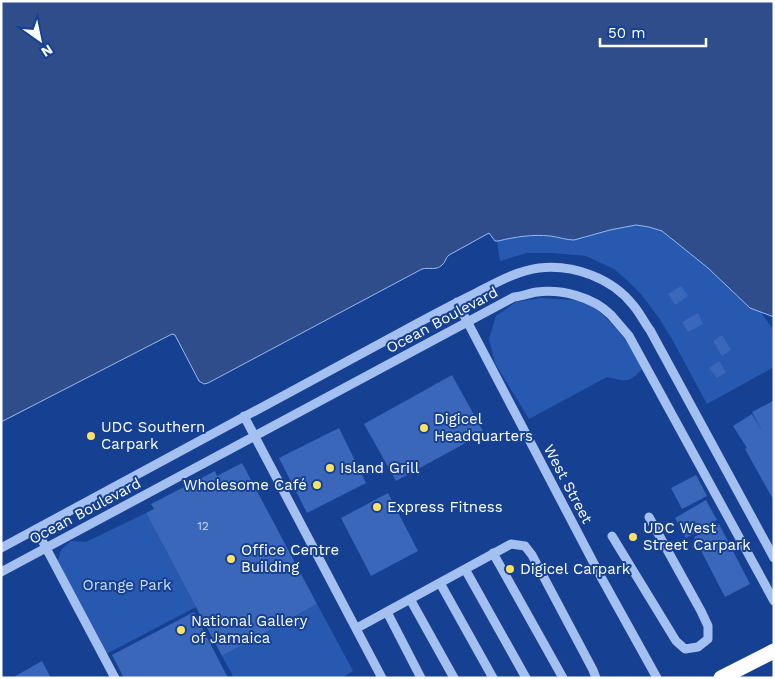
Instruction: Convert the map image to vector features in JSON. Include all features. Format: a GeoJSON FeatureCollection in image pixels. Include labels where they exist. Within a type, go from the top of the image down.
{"type":"FeatureCollection","features":[{"type":"Feature","properties":{"kind":"highway"},"geometry":{"type":"LineString","coordinates":[[721,678],[774,651]]}},
{"type":"Feature","properties":{"kind":"street","name":"Ocean Boulevard"},"geometry":{"type":"LineString","coordinates":[[1,548],[502,279],[524,271],[540,268],[565,268],[584,272],[599,278],[624,295],[634,305],[650,330],[774,558]]}},
{"type":"Feature","properties":{"kind":"street","name":"Ocean Boulevard"},"geometry":{"type":"LineString","coordinates":[[1,572],[514,297],[537,292],[560,292],[579,296],[595,304],[610,314],[629,336],[774,601]]}},
{"type":"Feature","properties":{"kind":"street","name":"West Street"},"geometry":{"type":"LineString","coordinates":[[457,302],[600,577],[657,678]]}},
{"type":"Feature","properties":{"kind":"street"},"geometry":{"type":"LineString","coordinates":[[244,416],[382,678]]}},
{"type":"Feature","properties":{"kind":"street"},"geometry":{"type":"LineString","coordinates":[[612,536],[676,641],[685,649],[698,647],[708,639],[708,626],[649,517]]}},
{"type":"Feature","properties":{"kind":"street"},"geometry":{"type":"LineString","coordinates":[[36,529],[115,678]]}},
{"type":"Feature","properties":{"kind":"street"},"geometry":{"type":"LineString","coordinates":[[357,628],[511,544],[525,546],[596,678]]}},
{"type":"Feature","properties":{"kind":"street"},"geometry":{"type":"LineString","coordinates":[[494,554],[563,678]]}},
{"type":"Feature","properties":{"kind":"street"},"geometry":{"type":"LineString","coordinates":[[465,569],[526,678]]}},
{"type":"Feature","properties":{"kind":"street"},"geometry":{"type":"LineString","coordinates":[[440,583],[493,678]]}},
{"type":"Feature","properties":{"kind":"street"},"geometry":{"type":"LineString","coordinates":[[410,599],[454,678]]}},
{"type":"Feature","properties":{"kind":"street"},"geometry":{"type":"LineString","coordinates":[[387,612],[422,678]]}},
{"type":"Feature","properties":{"kind":"green space"},"geometry":{"type":"Polygon","coordinates":[[[636,225],[662,231],[708,268],[750,308],[760,311],[774,331],[774,367],[707,404],[659,318],[640,293],[614,269],[586,256],[553,253],[527,253],[500,261],[497,241],[536,235],[569,240],[636,225]]]}},
{"type":"Feature","properties":{"kind":"green space"},"geometry":{"type":"Polygon","coordinates":[[[541,298],[589,301],[626,340],[642,369],[634,377],[626,380],[607,377],[529,419],[495,363],[489,339],[496,316],[516,302],[541,298]]]}},
{"type":"Feature","properties":{"kind":"green space","name":"Orange Park"},"geometry":{"type":"Polygon","coordinates":[[[146,513],[196,607],[106,654],[57,564],[61,550],[71,541],[86,542],[146,513]]]}},
{"type":"Feature","properties":{"kind":"green space"},"geometry":{"type":"Polygon","coordinates":[[[317,604],[353,671],[341,678],[234,678],[222,656],[317,604]]]}},
{"type":"Feature","properties":{"kind":"shaded area"},"geometry":{"type":"Polygon","coordinates":[[[1,1],[774,1],[774,317],[750,308],[708,268],[662,231],[649,227],[636,225],[574,240],[537,235],[495,241],[489,233],[449,255],[440,267],[422,269],[208,383],[204,384],[199,381],[175,335],[172,334],[1,422],[1,1]]]}},
{"type":"Feature","properties":{"kind":"building"},"geometry":{"type":"Polygon","coordinates":[[[681,286],[688,296],[675,305],[668,294],[681,286]]]}},
{"type":"Feature","properties":{"kind":"building"},"geometry":{"type":"Polygon","coordinates":[[[698,313],[703,324],[688,332],[682,322],[698,313]]]}},
{"type":"Feature","properties":{"kind":"building"},"geometry":{"type":"Polygon","coordinates":[[[722,335],[731,350],[722,356],[713,341],[722,335]]]}},
{"type":"Feature","properties":{"kind":"building"},"geometry":{"type":"Polygon","coordinates":[[[719,361],[726,372],[717,378],[709,368],[719,361]]]}},
{"type":"Feature","properties":{"kind":"building","name":"Digicel Headquarters"},"geometry":{"type":"Polygon","coordinates":[[[452,375],[484,433],[396,481],[364,424],[452,375]]]}},
{"type":"Feature","properties":{"kind":"building"},"geometry":{"type":"Polygon","coordinates":[[[773,401],[774,501],[745,449],[747,448],[733,426],[752,414],[763,433],[752,412],[773,401]]]}},
{"type":"Feature","properties":{"kind":"building"},"geometry":{"type":"Polygon","coordinates":[[[339,428],[366,483],[307,513],[279,458],[339,428]]]}},
{"type":"Feature","properties":{"kind":"building","name":"Office Centre Building"},"geometry":{"type":"Polygon","coordinates":[[[242,463],[317,604],[222,656],[146,513],[154,509],[151,504],[215,471],[217,476],[242,463]]]}},
{"type":"Feature","properties":{"kind":"building"},"geometry":{"type":"Polygon","coordinates":[[[696,475],[707,496],[682,509],[671,488],[696,475]]]}},
{"type":"Feature","properties":{"kind":"building"},"geometry":{"type":"Polygon","coordinates":[[[388,493],[418,551],[371,576],[341,518],[388,493]]]}},
{"type":"Feature","properties":{"kind":"building"},"geometry":{"type":"Polygon","coordinates":[[[706,500],[717,520],[686,538],[675,518],[706,500]]]}},
{"type":"Feature","properties":{"kind":"building"},"geometry":{"type":"Polygon","coordinates":[[[719,524],[750,584],[725,597],[694,537],[719,524]]]}},
{"type":"Feature","properties":{"kind":"building","name":"National Gallery of Jamaica"},"geometry":{"type":"Polygon","coordinates":[[[194,612],[228,678],[124,678],[112,655],[194,612]]]}},
{"type":"Feature","properties":{"kind":"building"},"geometry":{"type":"Polygon","coordinates":[[[42,661],[51,678],[12,678],[42,661]]]}},
{"type":"Feature","properties":{"kind":"place","name":"Digicel Headquarters"},"geometry":{"type":"Point","coordinates":[424,428]}},
{"type":"Feature","properties":{"kind":"place","name":"UDC Southern Carpark"},"geometry":{"type":"Point","coordinates":[91,436]}},
{"type":"Feature","properties":{"kind":"place","name":"Island Grill"},"geometry":{"type":"Point","coordinates":[330,468]}},
{"type":"Feature","properties":{"kind":"place","name":"Wholesome Café"},"geometry":{"type":"Point","coordinates":[317,485]}},
{"type":"Feature","properties":{"kind":"place","name":"Express Fitness"},"geometry":{"type":"Point","coordinates":[377,507]}},
{"type":"Feature","properties":{"kind":"place","name":"UDC West Street Carpark"},"geometry":{"type":"Point","coordinates":[633,537]}},
{"type":"Feature","properties":{"kind":"place","name":"Office Centre Building"},"geometry":{"type":"Point","coordinates":[231,559]}},
{"type":"Feature","properties":{"kind":"place","name":"Digicel Carpark"},"geometry":{"type":"Point","coordinates":[510,569]}},
{"type":"Feature","properties":{"kind":"place","name":"National Gallery of Jamaica"},"geometry":{"type":"Point","coordinates":[181,630]}}]}
